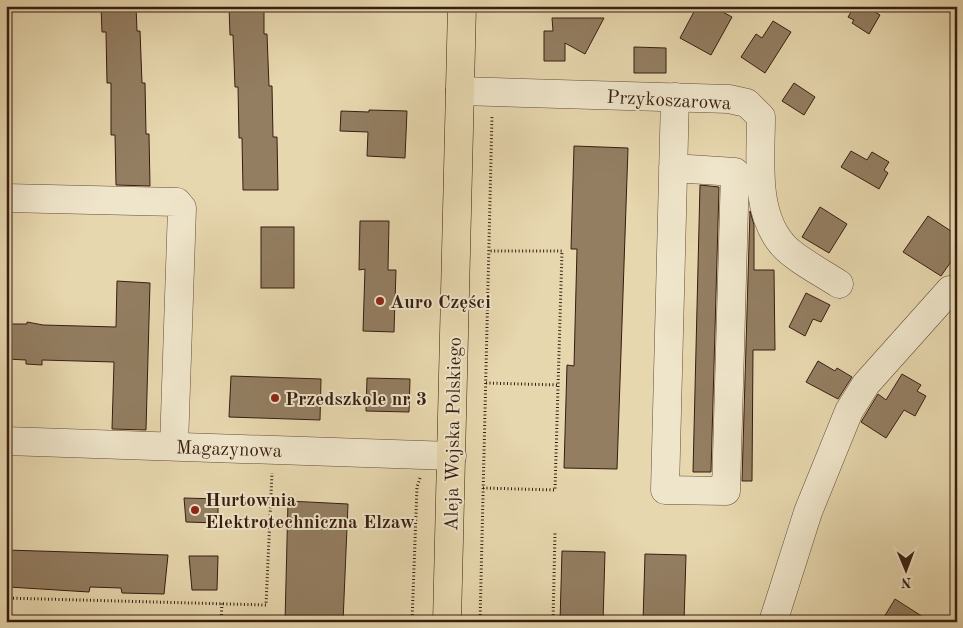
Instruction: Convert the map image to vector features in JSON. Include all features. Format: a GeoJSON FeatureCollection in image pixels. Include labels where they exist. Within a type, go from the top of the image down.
{"type":"FeatureCollection","features":[{"type":"Feature","properties":{"kind":"main road","name":"Aleja Wojska Polskiego"},"geometry":{"type":"LineString","coordinates":[[447,622],[462,6]]}},
{"type":"Feature","properties":{"kind":"street","name":"Przykoszarowa"},"geometry":{"type":"LineString","coordinates":[[460,92],[729,99],[748,103],[761,117],[761,182],[769,224],[783,246],[839,284]]}},
{"type":"Feature","properties":{"kind":"street"},"geometry":{"type":"LineString","coordinates":[[673,168],[735,172],[726,491],[665,490],[674,97]]}},
{"type":"Feature","properties":{"kind":"street"},"geometry":{"type":"LineString","coordinates":[[6,198],[177,202],[182,208],[174,446]]}},
{"type":"Feature","properties":{"kind":"street"},"geometry":{"type":"LineString","coordinates":[[773,622],[808,512],[849,411],[866,384],[950,290]]}},
{"type":"Feature","properties":{"kind":"street","name":"Magazynowa"},"geometry":{"type":"LineString","coordinates":[[6,441],[452,456]]}},
{"type":"Feature","properties":{"kind":"path"},"geometry":{"type":"LineString","coordinates":[[480,622],[493,93]]}},
{"type":"Feature","properties":{"kind":"path"},"geometry":{"type":"LineString","coordinates":[[483,488],[555,490],[562,252],[489,251]]}},
{"type":"Feature","properties":{"kind":"path"},"geometry":{"type":"LineString","coordinates":[[486,383],[558,384]]}},
{"type":"Feature","properties":{"kind":"path"},"geometry":{"type":"LineString","coordinates":[[6,598],[266,605],[273,450]]}},
{"type":"Feature","properties":{"kind":"path"},"geometry":{"type":"LineString","coordinates":[[553,622],[555,532]]}},
{"type":"Feature","properties":{"kind":"path"},"geometry":{"type":"LineString","coordinates":[[221,622],[222,604]]}},
{"type":"Feature","properties":{"kind":"building"},"geometry":{"type":"Polygon","coordinates":[[[101,6],[136,6],[137,31],[140,31],[142,83],[145,83],[146,134],[149,134],[150,186],[116,185],[115,135],[111,135],[111,83],[107,83],[106,32],[102,32],[101,6]]]}},
{"type":"Feature","properties":{"kind":"building"},"geometry":{"type":"Polygon","coordinates":[[[229,6],[264,6],[264,34],[267,34],[269,86],[272,86],[273,137],[277,137],[278,190],[243,190],[242,138],[239,138],[238,87],[235,87],[233,35],[230,35],[229,6]]]}},
{"type":"Feature","properties":{"kind":"building"},"geometry":{"type":"Polygon","coordinates":[[[697,6],[712,6],[732,17],[711,55],[680,38],[697,6]]]}},
{"type":"Feature","properties":{"kind":"building"},"geometry":{"type":"Polygon","coordinates":[[[855,6],[865,6],[880,15],[869,34],[852,23],[854,20],[848,17],[855,6]]]}},
{"type":"Feature","properties":{"kind":"building"},"geometry":{"type":"Polygon","coordinates":[[[552,18],[604,18],[585,54],[565,43],[565,61],[544,61],[544,31],[553,31],[552,18]]]}},
{"type":"Feature","properties":{"kind":"building"},"geometry":{"type":"Polygon","coordinates":[[[773,21],[791,32],[765,73],[741,57],[756,34],[762,38],[773,21]]]}},
{"type":"Feature","properties":{"kind":"building"},"geometry":{"type":"Polygon","coordinates":[[[634,47],[666,48],[666,73],[634,73],[634,47]]]}},
{"type":"Feature","properties":{"kind":"building"},"geometry":{"type":"Polygon","coordinates":[[[794,83],[815,97],[804,115],[782,101],[794,83]]]}},
{"type":"Feature","properties":{"kind":"building"},"geometry":{"type":"Polygon","coordinates":[[[369,110],[407,111],[405,158],[367,156],[368,132],[340,131],[341,111],[369,112],[369,110]]]}},
{"type":"Feature","properties":{"kind":"building"},"geometry":{"type":"Polygon","coordinates":[[[574,146],[628,148],[617,469],[564,468],[567,365],[574,366],[577,249],[571,249],[574,146]]]}},
{"type":"Feature","properties":{"kind":"building"},"geometry":{"type":"Polygon","coordinates":[[[851,151],[867,160],[872,152],[889,162],[884,170],[888,173],[879,189],[841,167],[851,151]]]}},
{"type":"Feature","properties":{"kind":"building"},"geometry":{"type":"Polygon","coordinates":[[[700,185],[719,187],[711,472],[693,472],[700,185]]]}},
{"type":"Feature","properties":{"kind":"building"},"geometry":{"type":"Polygon","coordinates":[[[820,207],[847,224],[829,253],[802,237],[820,207]]]}},
{"type":"Feature","properties":{"kind":"building"},"geometry":{"type":"Polygon","coordinates":[[[750,211],[754,225],[754,270],[774,270],[775,350],[753,350],[752,481],[742,481],[750,211]]]}},
{"type":"Feature","properties":{"kind":"building"},"geometry":{"type":"Polygon","coordinates":[[[928,216],[957,235],[957,253],[941,276],[903,252],[928,216]]]}},
{"type":"Feature","properties":{"kind":"building"},"geometry":{"type":"Polygon","coordinates":[[[360,221],[389,221],[388,270],[396,270],[394,332],[363,331],[365,269],[359,270],[360,221]]]}},
{"type":"Feature","properties":{"kind":"building"},"geometry":{"type":"Polygon","coordinates":[[[261,227],[294,227],[294,288],[261,288],[261,227]]]}},
{"type":"Feature","properties":{"kind":"building"},"geometry":{"type":"Polygon","coordinates":[[[117,281],[150,283],[146,430],[112,429],[114,362],[42,360],[42,365],[26,364],[26,360],[6,359],[6,324],[27,324],[27,322],[43,325],[116,327],[117,281]]]}},
{"type":"Feature","properties":{"kind":"building"},"geometry":{"type":"Polygon","coordinates":[[[806,293],[830,305],[821,322],[813,319],[805,336],[789,327],[806,293]]]}},
{"type":"Feature","properties":{"kind":"building"},"geometry":{"type":"Polygon","coordinates":[[[818,361],[835,371],[837,368],[852,377],[838,399],[806,382],[818,361]]]}},
{"type":"Feature","properties":{"kind":"building"},"geometry":{"type":"Polygon","coordinates":[[[902,374],[921,385],[917,391],[926,396],[915,416],[904,410],[886,438],[861,422],[878,394],[886,400],[902,374]]]}},
{"type":"Feature","properties":{"kind":"building","name":"Przedszkole nr 3"},"geometry":{"type":"Polygon","coordinates":[[[231,376],[321,379],[320,420],[229,417],[231,376]]]}},
{"type":"Feature","properties":{"kind":"building"},"geometry":{"type":"Polygon","coordinates":[[[367,378],[410,379],[409,412],[366,411],[367,378]]]}},
{"type":"Feature","properties":{"kind":"building","name":"Hurtownia Elektrotechniczna Elzaw"},"geometry":{"type":"Polygon","coordinates":[[[184,498],[218,499],[218,523],[186,522],[184,498]]]}},
{"type":"Feature","properties":{"kind":"building"},"geometry":{"type":"Polygon","coordinates":[[[288,501],[348,504],[343,622],[285,622],[288,501]]]}},
{"type":"Feature","properties":{"kind":"building"},"geometry":{"type":"Polygon","coordinates":[[[6,550],[168,555],[164,594],[122,593],[121,588],[90,587],[89,592],[9,587],[6,585],[6,550]]]}},
{"type":"Feature","properties":{"kind":"building"},"geometry":{"type":"Polygon","coordinates":[[[562,551],[605,552],[603,622],[560,622],[562,551]]]}},
{"type":"Feature","properties":{"kind":"building"},"geometry":{"type":"Polygon","coordinates":[[[645,554],[686,555],[684,622],[643,622],[645,554]]]}},
{"type":"Feature","properties":{"kind":"building"},"geometry":{"type":"Polygon","coordinates":[[[189,556],[218,556],[217,590],[192,590],[189,556]]]}},
{"type":"Feature","properties":{"kind":"building"},"geometry":{"type":"Polygon","coordinates":[[[895,599],[931,622],[881,622],[895,599]]]}},
{"type":"Feature","properties":{"kind":"place","name":"Auro Części"},"geometry":{"type":"Point","coordinates":[380,301]}},
{"type":"Feature","properties":{"kind":"place","name":"Przedszkole nr 3"},"geometry":{"type":"Point","coordinates":[275,398]}},
{"type":"Feature","properties":{"kind":"place","name":"Hurtownia Elektrotechniczna Elzaw"},"geometry":{"type":"Point","coordinates":[195,510]}}]}
